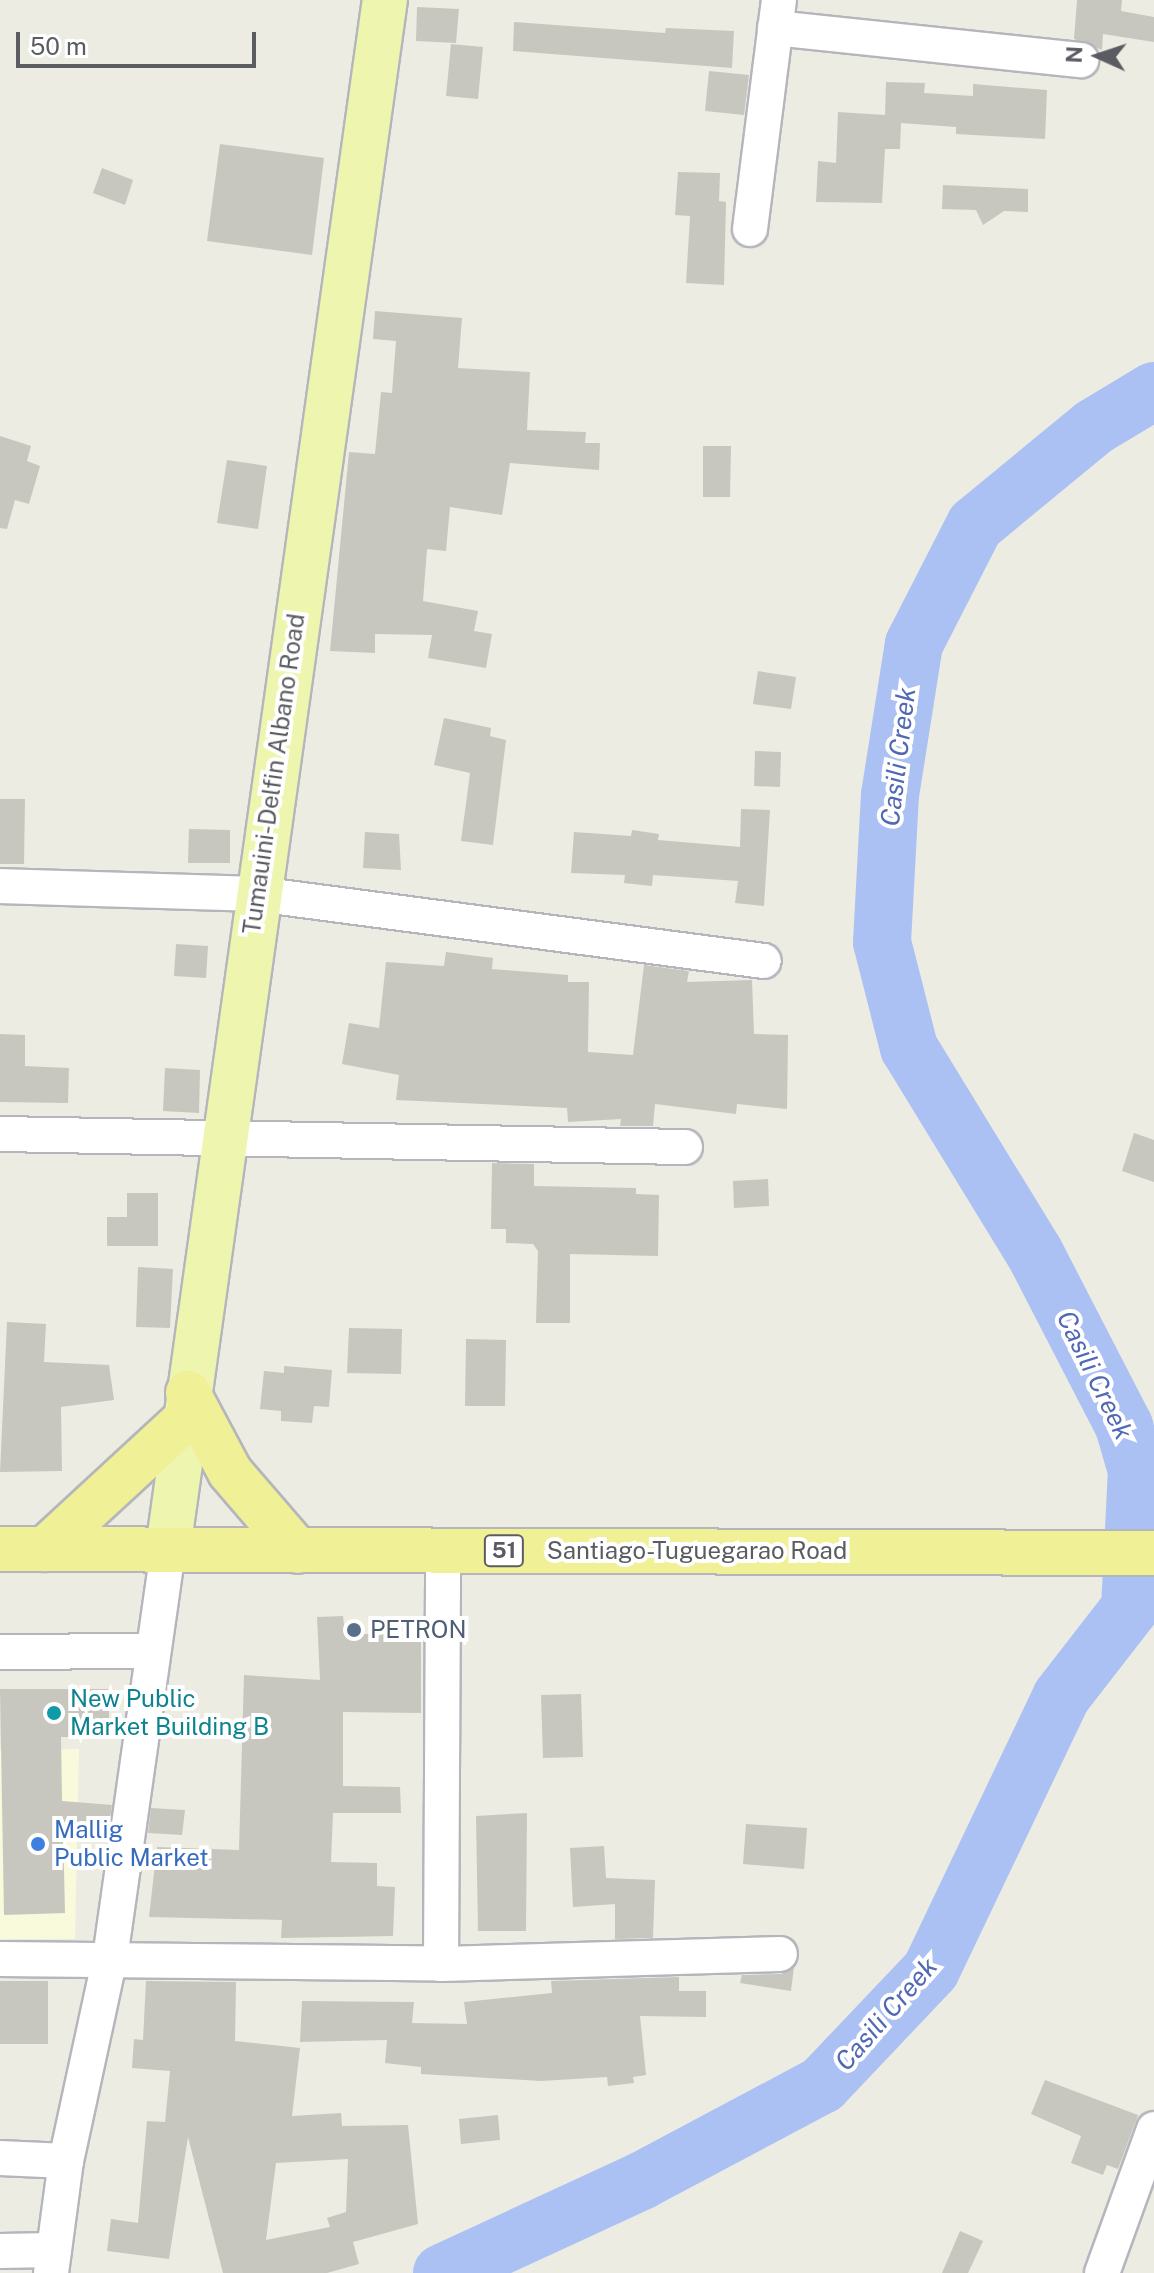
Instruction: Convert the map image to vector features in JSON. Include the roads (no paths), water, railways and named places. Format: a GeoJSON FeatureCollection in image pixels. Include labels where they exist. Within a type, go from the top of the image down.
{"type":"FeatureCollection","features":[{"type":"Feature","properties":{"kind":"highway"},"geometry":{"type":"LineString","coordinates":[[45,1549],[187,1406],[230,1472],[298,1551]]}},
{"type":"Feature","properties":{"kind":"highway","name":"Santiago-Tuguegarao Road"},"geometry":{"type":"LineString","coordinates":[[0,1549],[1154,1553]]}},
{"type":"Feature","properties":{"kind":"main road","name":"Tumauini-Delfin Albano Road"},"geometry":{"type":"LineString","coordinates":[[168,1549],[223,1135],[385,0]]}},
{"type":"Feature","properties":{"kind":"street"},"geometry":{"type":"LineString","coordinates":[[750,229],[777,14],[1081,60]]}},
{"type":"Feature","properties":{"kind":"street"},"geometry":{"type":"LineString","coordinates":[[0,886],[257,894],[764,961]]}},
{"type":"Feature","properties":{"kind":"street"},"geometry":{"type":"LineString","coordinates":[[0,1134],[223,1135],[685,1147]]}},
{"type":"Feature","properties":{"kind":"street"},"geometry":{"type":"LineString","coordinates":[[0,2251],[53,2262],[66,2161],[110,1958],[168,1549]]}},
{"type":"Feature","properties":{"kind":"street"},"geometry":{"type":"LineString","coordinates":[[441,1964],[443,1551]]}},
{"type":"Feature","properties":{"kind":"street"},"geometry":{"type":"LineString","coordinates":[[0,1652],[153,1651]]}},
{"type":"Feature","properties":{"kind":"street"},"geometry":{"type":"LineString","coordinates":[[0,1959],[441,1964],[780,1954]]}},
{"type":"Feature","properties":{"kind":"street"},"geometry":{"type":"LineString","coordinates":[[1102,2273],[1154,2129]]}},
{"type":"Feature","properties":{"kind":"street"},"geometry":{"type":"LineString","coordinates":[[0,2158],[66,2161]]}},
{"type":"Feature","properties":{"kind":"waterway","name":"Casili Creek"},"geometry":{"type":"LineString","coordinates":[[442,2273],[643,2180],[822,2085],[931,1970],[1061,1697],[1130,1608],[1137,1471],[1124,1426],[1034,1252],[909,1048],[882,942],[890,795],[914,644],[975,525],[1094,427],[1154,391]]}},
{"type":"Feature","properties":{"kind":"place","name":"PETRON"},"geometry":{"type":"Point","coordinates":[354,1630]}},
{"type":"Feature","properties":{"kind":"place","name":"New Public Market Building B"},"geometry":{"type":"Point","coordinates":[54,1713]}},
{"type":"Feature","properties":{"kind":"place","name":"Mallig Public Market"},"geometry":{"type":"Point","coordinates":[38,1844]}}]}
